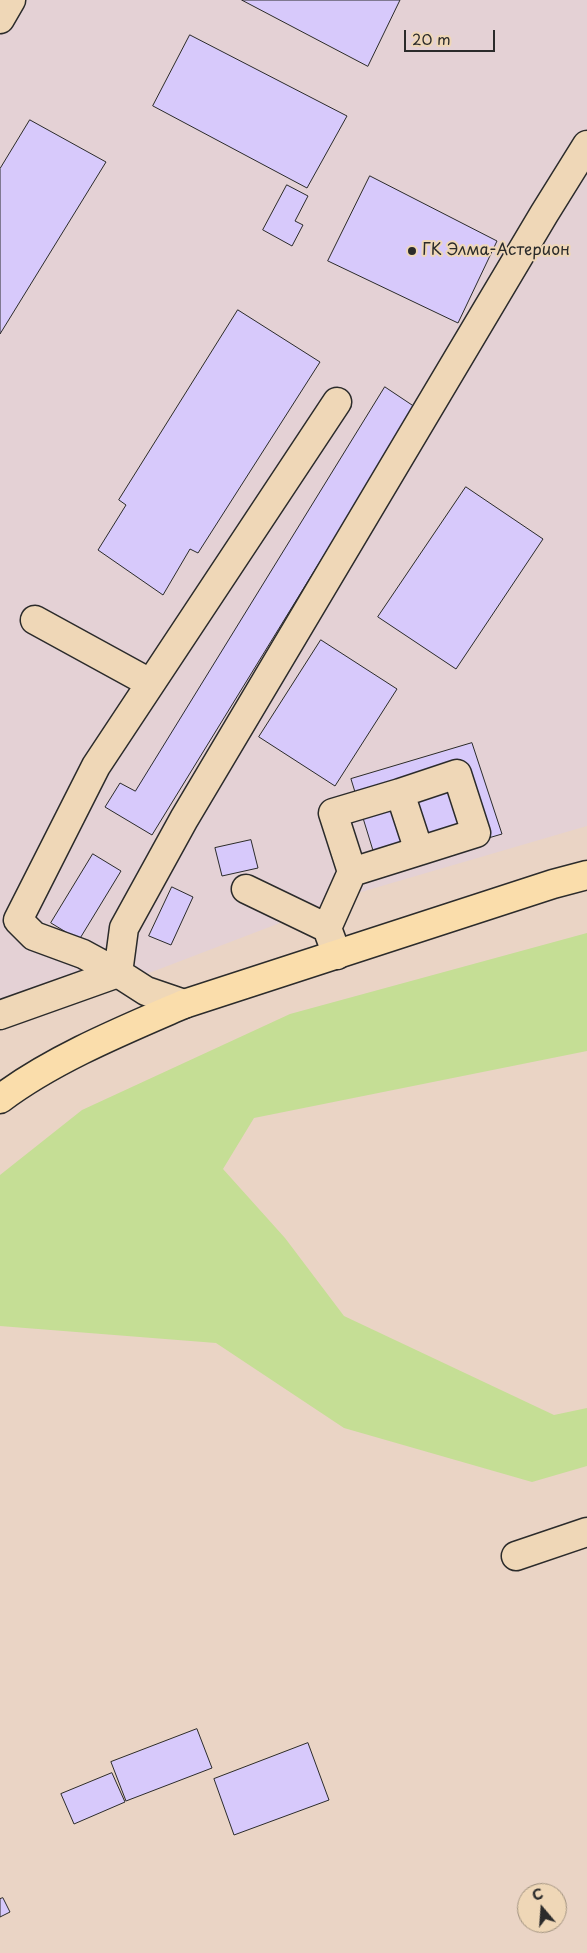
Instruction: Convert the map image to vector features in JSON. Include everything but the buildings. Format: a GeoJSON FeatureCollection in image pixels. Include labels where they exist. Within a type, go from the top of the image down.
{"type":"FeatureCollection","features":[{"type":"Feature","properties":{"kind":"main road"},"geometry":{"type":"LineString","coordinates":[[0,1099],[33,1076],[126,1029],[184,1004],[587,874]]}},
{"type":"Feature","properties":{"kind":"street"},"geometry":{"type":"LineString","coordinates":[[0,20],[11,0]]}},
{"type":"Feature","properties":{"kind":"street"},"geometry":{"type":"LineString","coordinates":[[118,973],[124,928],[184,820],[587,145]]}},
{"type":"Feature","properties":{"kind":"street"},"geometry":{"type":"LineString","coordinates":[[184,1004],[146,991],[83,954],[34,936],[18,920],[96,766],[337,402]]}},
{"type":"Feature","properties":{"kind":"street"},"geometry":{"type":"LineString","coordinates":[[35,620],[150,683]]}},
{"type":"Feature","properties":{"kind":"street"},"geometry":{"type":"LineString","coordinates":[[327,928],[352,872],[333,813],[457,774],[476,833],[352,872]]}},
{"type":"Feature","properties":{"kind":"street"},"geometry":{"type":"LineString","coordinates":[[400,793],[419,851]]}},
{"type":"Feature","properties":{"kind":"street"},"geometry":{"type":"LineString","coordinates":[[246,889],[327,928],[337,955]]}},
{"type":"Feature","properties":{"kind":"street"},"geometry":{"type":"LineString","coordinates":[[0,1015],[118,973]]}},
{"type":"Feature","properties":{"kind":"street"},"geometry":{"type":"LineString","coordinates":[[516,1556],[587,1532]]}},
{"type":"Feature","properties":{"kind":"shaded area"},"geometry":{"type":"Polygon","coordinates":[[[0,0],[587,0],[587,826],[361,892],[0,1030],[0,0]]]}},
{"type":"Feature","properties":{"kind":"green space"},"geometry":{"type":"Polygon","coordinates":[[[587,933],[587,1051],[254,1118],[223,1169],[285,1238],[344,1316],[554,1415],[587,1408],[587,1466],[532,1482],[344,1428],[216,1343],[0,1326],[0,1175],[82,1110],[290,1014],[587,933]]]}},
{"type":"Feature","properties":{"kind":"place","name":"ГК Элма-Астерион"},"geometry":{"type":"Point","coordinates":[412,251]}}]}
